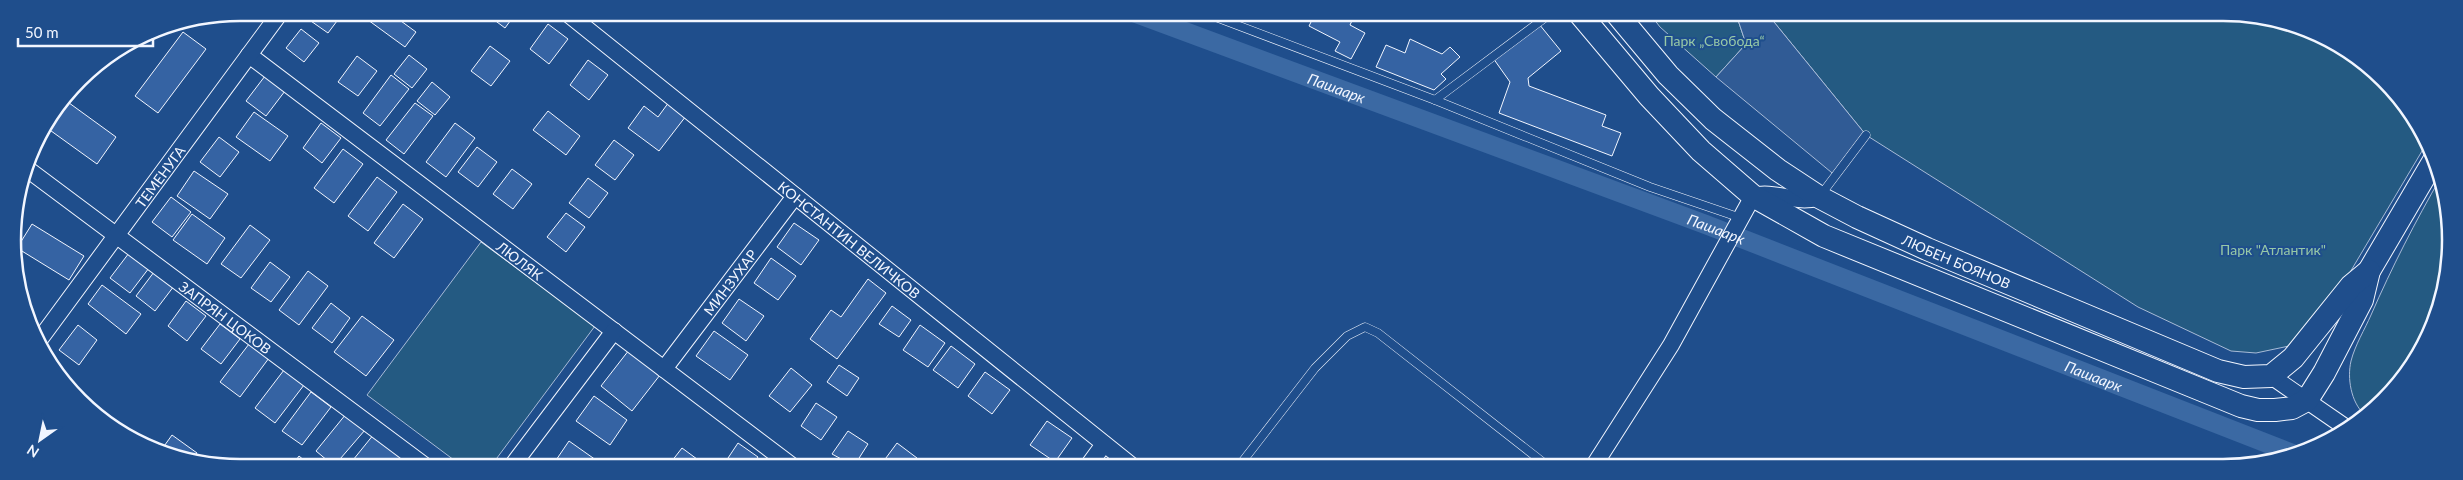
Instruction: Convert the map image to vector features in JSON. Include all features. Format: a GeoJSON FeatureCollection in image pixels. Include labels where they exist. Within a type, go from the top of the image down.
{"type":"FeatureCollection","features":[{"type":"Feature","properties":{"kind":"street","name":"ТЕМЕНУГА"},"geometry":{"type":"LineString","coordinates":[[43,335],[274,21]]}},
{"type":"Feature","properties":{"kind":"street","name":"КОНСТАНТИН ВЕЛИЧКОВ"},"geometry":{"type":"LineString","coordinates":[[577,21],[1123,459]]}},
{"type":"Feature","properties":{"kind":"street","name":"ЛЮБЕН БОЯНОВ"},"geometry":{"type":"LineString","coordinates":[[1586,21],[1649,96],[1701,151],[1754,196],[1824,236],[2241,406],[2258,410],[2299,404]]}},
{"type":"Feature","properties":{"kind":"street","name":"ЛЮБЕН БОЯНОВ"},"geometry":{"type":"LineString","coordinates":[[1623,21],[1668,75],[1713,119],[1778,170],[1819,197],[1857,217],[1927,249],[2218,371],[2244,377],[2271,376]]}},
{"type":"Feature","properties":{"kind":"street","name":"ЛЮЛЯК"},"geometry":{"type":"LineString","coordinates":[[249,55],[783,459]]}},
{"type":"Feature","properties":{"kind":"street"},"geometry":{"type":"LineString","coordinates":[[2299,404],[2324,373],[2362,300],[2369,271],[2429,168]]}},
{"type":"Feature","properties":{"kind":"street","name":"ЗАПРЯН ЦОКОВ"},"geometry":{"type":"LineString","coordinates":[[32,173],[416,459]]}},
{"type":"Feature","properties":{"kind":"street"},"geometry":{"type":"LineString","coordinates":[[1598,459],[1671,345],[1754,196],[1765,195],[1800,201],[1819,197]]}},
{"type":"Feature","properties":{"kind":"street","name":"МИНЗУХАР"},"geometry":{"type":"LineString","coordinates":[[664,369],[795,196]]}},
{"type":"Feature","properties":{"kind":"street"},"geometry":{"type":"LineString","coordinates":[[2340,425],[2299,404],[2271,376],[2293,358],[2351,286],[2369,271]]}},
{"type":"Feature","properties":{"kind":"street"},"geometry":{"type":"LineString","coordinates":[[517,459],[614,331]]}},
{"type":"Feature","properties":{"kind":"street"},"geometry":{"type":"LineString","coordinates":[[1093,459],[1104,444]]}},
{"type":"Feature","properties":{"kind":"lane"},"geometry":{"type":"LineString","coordinates":[[1226,21],[1435,100],[1650,187],[1739,220]]}},
{"type":"Feature","properties":{"kind":"lane"},"geometry":{"type":"LineString","coordinates":[[1435,100],[1541,21]]}},
{"type":"Feature","properties":{"kind":"lane"},"geometry":{"type":"LineString","coordinates":[[1819,197],[1837,177],[1866,135]]}},
{"type":"Feature","properties":{"kind":"lane"},"geometry":{"type":"LineString","coordinates":[[1244,459],[1315,368],[1347,336],[1365,328],[1378,333],[1540,459]]}},
{"type":"Feature","properties":{"kind":"green space","name":"Парк „Свобода“"},"geometry":{"type":"Polygon","coordinates":[[[1655,21],[1738,21],[1746,44],[1716,77],[1655,21]]]}},
{"type":"Feature","properties":{"kind":"green space","name":"Парк \"Атлантик\""},"geometry":{"type":"Polygon","coordinates":[[[2223,21],[2266,25],[2307,38],[2356,66],[2378,85],[2397,107],[2422,150],[2346,279],[2289,346],[2256,353],[2231,351],[2138,307],[1866,135],[1774,22],[2223,21]]]}},
{"type":"Feature","properties":{"kind":"green space"},"geometry":{"type":"Polygon","coordinates":[[[2435,187],[2440,211],[2442,240],[2438,283],[2430,310],[2419,337],[2405,362],[2378,395],[2361,410],[2351,389],[2351,361],[2413,228],[2435,187]]]}},
{"type":"Feature","properties":{"kind":"green space"},"geometry":{"type":"Polygon","coordinates":[[[481,242],[595,326],[496,459],[453,459],[367,395],[481,242]]]}},
{"type":"Feature","properties":{"kind":"shaded area"},"geometry":{"type":"Polygon","coordinates":[[[1738,21],[1774,21],[1866,135],[1837,177],[1716,77],[1746,44],[1738,21]]]}},
{"type":"Feature","properties":{"kind":"building"},"geometry":{"type":"Polygon","coordinates":[[[311,21],[337,21],[328,33],[311,21]]]}},
{"type":"Feature","properties":{"kind":"building"},"geometry":{"type":"Polygon","coordinates":[[[369,21],[401,21],[416,32],[405,47],[369,21]]]}},
{"type":"Feature","properties":{"kind":"building"},"geometry":{"type":"Polygon","coordinates":[[[496,21],[510,21],[505,28],[496,21]]]}},
{"type":"Feature","properties":{"kind":"building"},"geometry":{"type":"Polygon","coordinates":[[[1312,21],[1352,21],[1350,25],[1365,33],[1351,59],[1335,51],[1340,42],[1309,26],[1312,21]]]}},
{"type":"Feature","properties":{"kind":"building"},"geometry":{"type":"Polygon","coordinates":[[[548,24],[568,39],[549,64],[530,49],[548,24]]]}},
{"type":"Feature","properties":{"kind":"building"},"geometry":{"type":"Polygon","coordinates":[[[1539,24],[1561,51],[1528,78],[1529,86],[1606,115],[1602,126],[1621,133],[1612,156],[1499,113],[1510,82],[1493,58],[1539,24]]]}},
{"type":"Feature","properties":{"kind":"building"},"geometry":{"type":"Polygon","coordinates":[[[301,29],[319,43],[304,62],[286,48],[301,29]]]}},
{"type":"Feature","properties":{"kind":"building"},"geometry":{"type":"Polygon","coordinates":[[[183,32],[206,49],[158,113],[135,96],[183,32]]]}},
{"type":"Feature","properties":{"kind":"building"},"geometry":{"type":"Polygon","coordinates":[[[1410,39],[1442,54],[1450,47],[1460,57],[1441,74],[1446,79],[1434,90],[1376,67],[1386,45],[1405,53],[1410,39]]]}},
{"type":"Feature","properties":{"kind":"building"},"geometry":{"type":"Polygon","coordinates":[[[490,46],[510,61],[491,86],[471,71],[490,46]]]}},
{"type":"Feature","properties":{"kind":"building"},"geometry":{"type":"Polygon","coordinates":[[[409,55],[427,69],[412,88],[394,74],[409,55]]]}},
{"type":"Feature","properties":{"kind":"building"},"geometry":{"type":"Polygon","coordinates":[[[357,56],[377,71],[358,96],[338,82],[357,56]]]}},
{"type":"Feature","properties":{"kind":"building"},"geometry":{"type":"Polygon","coordinates":[[[588,60],[608,75],[589,100],[570,85],[588,60]]]}},
{"type":"Feature","properties":{"kind":"building"},"geometry":{"type":"Polygon","coordinates":[[[391,75],[409,89],[380,126],[363,113],[391,75]]]}},
{"type":"Feature","properties":{"kind":"building"},"geometry":{"type":"Polygon","coordinates":[[[265,76],[285,91],[266,116],[246,101],[265,76]]]}},
{"type":"Feature","properties":{"kind":"building"},"geometry":{"type":"Polygon","coordinates":[[[432,82],[450,97],[435,115],[417,101],[432,82]]]}},
{"type":"Feature","properties":{"kind":"building"},"geometry":{"type":"Polygon","coordinates":[[[669,102],[686,116],[659,151],[628,128],[644,106],[658,117],[669,102]]]}},
{"type":"Feature","properties":{"kind":"building"},"geometry":{"type":"Polygon","coordinates":[[[69,103],[116,137],[97,164],[51,131],[69,103]]]}},
{"type":"Feature","properties":{"kind":"building"},"geometry":{"type":"Polygon","coordinates":[[[415,103],[433,116],[404,154],[386,140],[415,103]]]}},
{"type":"Feature","properties":{"kind":"building"},"geometry":{"type":"Polygon","coordinates":[[[548,111],[580,136],[566,155],[533,130],[548,111]]]}},
{"type":"Feature","properties":{"kind":"building"},"geometry":{"type":"Polygon","coordinates":[[[254,112],[288,136],[270,161],[236,137],[254,112]]]}},
{"type":"Feature","properties":{"kind":"building"},"geometry":{"type":"Polygon","coordinates":[[[321,123],[341,138],[322,163],[303,148],[321,123]]]}},
{"type":"Feature","properties":{"kind":"building"},"geometry":{"type":"Polygon","coordinates":[[[455,123],[475,138],[446,177],[426,162],[455,123]]]}},
{"type":"Feature","properties":{"kind":"building"},"geometry":{"type":"Polygon","coordinates":[[[219,137],[239,152],[220,177],[200,162],[219,137]]]}},
{"type":"Feature","properties":{"kind":"building"},"geometry":{"type":"Polygon","coordinates":[[[614,140],[634,155],[615,180],[595,165],[614,140]]]}},
{"type":"Feature","properties":{"kind":"building"},"geometry":{"type":"Polygon","coordinates":[[[477,147],[497,162],[478,187],[458,172],[477,147]]]}},
{"type":"Feature","properties":{"kind":"building"},"geometry":{"type":"Polygon","coordinates":[[[343,149],[363,164],[334,203],[314,188],[343,149]]]}},
{"type":"Feature","properties":{"kind":"building"},"geometry":{"type":"Polygon","coordinates":[[[512,169],[532,184],[513,209],[493,194],[512,169]]]}},
{"type":"Feature","properties":{"kind":"building"},"geometry":{"type":"Polygon","coordinates":[[[194,171],[228,194],[210,219],[177,196],[194,171]]]}},
{"type":"Feature","properties":{"kind":"building"},"geometry":{"type":"Polygon","coordinates":[[[377,177],[397,192],[368,231],[348,216],[377,177]]]}},
{"type":"Feature","properties":{"kind":"building"},"geometry":{"type":"Polygon","coordinates":[[[588,178],[608,193],[589,218],[569,203],[588,178]]]}},
{"type":"Feature","properties":{"kind":"building"},"geometry":{"type":"Polygon","coordinates":[[[171,197],[191,212],[172,237],[152,222],[171,197]]]}},
{"type":"Feature","properties":{"kind":"building"},"geometry":{"type":"Polygon","coordinates":[[[403,204],[423,219],[394,258],[374,243],[403,204]]]}},
{"type":"Feature","properties":{"kind":"building"},"geometry":{"type":"Polygon","coordinates":[[[566,213],[585,227],[566,252],[547,237],[566,213]]]}},
{"type":"Feature","properties":{"kind":"building"},"geometry":{"type":"Polygon","coordinates":[[[192,214],[225,238],[207,264],[173,240],[192,214]]]}},
{"type":"Feature","properties":{"kind":"building"},"geometry":{"type":"Polygon","coordinates":[[[794,223],[819,240],[801,265],[777,247],[794,223]]]}},
{"type":"Feature","properties":{"kind":"building"},"geometry":{"type":"Polygon","coordinates":[[[32,224],[84,256],[69,280],[22,251],[21,241],[32,224]]]}},
{"type":"Feature","properties":{"kind":"building"},"geometry":{"type":"Polygon","coordinates":[[[250,225],[270,240],[241,278],[221,264],[250,225]]]}},
{"type":"Feature","properties":{"kind":"building"},"geometry":{"type":"Polygon","coordinates":[[[129,253],[149,268],[130,293],[110,278],[129,253]]]}},
{"type":"Feature","properties":{"kind":"building"},"geometry":{"type":"Polygon","coordinates":[[[771,258],[796,276],[778,300],[754,283],[771,258]]]}},
{"type":"Feature","properties":{"kind":"building"},"geometry":{"type":"Polygon","coordinates":[[[270,262],[290,277],[271,302],[251,288],[270,262]]]}},
{"type":"Feature","properties":{"kind":"building"},"geometry":{"type":"Polygon","coordinates":[[[308,271],[328,286],[299,325],[279,310],[308,271]]]}},
{"type":"Feature","properties":{"kind":"building"},"geometry":{"type":"Polygon","coordinates":[[[154,272],[174,286],[155,311],[136,296],[154,272]]]}},
{"type":"Feature","properties":{"kind":"building"},"geometry":{"type":"Polygon","coordinates":[[[868,279],[886,293],[837,359],[810,339],[831,310],[841,317],[868,279]]]}},
{"type":"Feature","properties":{"kind":"building"},"geometry":{"type":"Polygon","coordinates":[[[102,285],[141,314],[126,334],[88,304],[102,285]]]}},
{"type":"Feature","properties":{"kind":"building"},"geometry":{"type":"Polygon","coordinates":[[[739,299],[764,316],[746,341],[722,323],[739,299]]]}},
{"type":"Feature","properties":{"kind":"building"},"geometry":{"type":"Polygon","coordinates":[[[186,301],[206,316],[187,341],[168,326],[186,301]]]}},
{"type":"Feature","properties":{"kind":"building"},"geometry":{"type":"Polygon","coordinates":[[[331,303],[350,318],[332,343],[312,328],[331,303]]]}},
{"type":"Feature","properties":{"kind":"building"},"geometry":{"type":"Polygon","coordinates":[[[892,306],[911,320],[899,337],[879,324],[892,306]]]}},
{"type":"Feature","properties":{"kind":"building"},"geometry":{"type":"Polygon","coordinates":[[[362,316],[394,340],[366,376],[334,352],[362,316]]]}},
{"type":"Feature","properties":{"kind":"building"},"geometry":{"type":"Polygon","coordinates":[[[220,324],[240,339],[221,364],[201,349],[220,324]]]}},
{"type":"Feature","properties":{"kind":"building"},"geometry":{"type":"Polygon","coordinates":[[[78,325],[97,340],[79,365],[59,350],[78,325]]]}},
{"type":"Feature","properties":{"kind":"building"},"geometry":{"type":"Polygon","coordinates":[[[920,325],[945,343],[928,367],[903,350],[920,325]]]}},
{"type":"Feature","properties":{"kind":"building"},"geometry":{"type":"Polygon","coordinates":[[[714,331],[748,355],[730,380],[696,356],[714,331]]]}},
{"type":"Feature","properties":{"kind":"building"},"geometry":{"type":"Polygon","coordinates":[[[249,344],[269,358],[240,397],[220,382],[249,344]]]}},
{"type":"Feature","properties":{"kind":"building"},"geometry":{"type":"Polygon","coordinates":[[[951,346],[975,364],[958,388],[933,370],[951,346]]]}},
{"type":"Feature","properties":{"kind":"building"},"geometry":{"type":"Polygon","coordinates":[[[629,350],[660,375],[632,411],[601,386],[629,350]]]}},
{"type":"Feature","properties":{"kind":"building"},"geometry":{"type":"Polygon","coordinates":[[[839,365],[859,378],[847,396],[827,382],[839,365]]]}},
{"type":"Feature","properties":{"kind":"building"},"geometry":{"type":"Polygon","coordinates":[[[791,368],[812,385],[790,412],[769,396],[791,368]]]}},
{"type":"Feature","properties":{"kind":"building"},"geometry":{"type":"Polygon","coordinates":[[[284,370],[304,385],[275,423],[255,408],[284,370]]]}},
{"type":"Feature","properties":{"kind":"building"},"geometry":{"type":"Polygon","coordinates":[[[985,372],[1010,390],[992,414],[968,396],[985,372]]]}},
{"type":"Feature","properties":{"kind":"building"},"geometry":{"type":"Polygon","coordinates":[[[311,392],[331,407],[302,445],[282,431],[311,392]]]}},
{"type":"Feature","properties":{"kind":"building"},"geometry":{"type":"Polygon","coordinates":[[[594,396],[627,420],[610,445],[576,421],[594,396]]]}},
{"type":"Feature","properties":{"kind":"building"},"geometry":{"type":"Polygon","coordinates":[[[816,403],[837,417],[821,440],[801,426],[816,403]]]}},
{"type":"Feature","properties":{"kind":"building"},"geometry":{"type":"Polygon","coordinates":[[[346,414],[365,430],[340,459],[326,459],[316,451],[346,414]]]}},
{"type":"Feature","properties":{"kind":"building"},"geometry":{"type":"Polygon","coordinates":[[[1047,421],[1072,438],[1057,459],[1051,459],[1030,445],[1047,421]]]}},
{"type":"Feature","properties":{"kind":"building"},"geometry":{"type":"Polygon","coordinates":[[[848,431],[868,444],[858,459],[841,459],[832,454],[848,431]]]}},
{"type":"Feature","properties":{"kind":"building"},"geometry":{"type":"Polygon","coordinates":[[[374,434],[406,459],[354,459],[374,434]]]}},
{"type":"Feature","properties":{"kind":"building"},"geometry":{"type":"Polygon","coordinates":[[[172,435],[197,453],[196,455],[165,445],[172,435]]]}},
{"type":"Feature","properties":{"kind":"building"},"geometry":{"type":"Polygon","coordinates":[[[569,441],[594,459],[557,459],[569,441]]]}},
{"type":"Feature","properties":{"kind":"building"},"geometry":{"type":"Polygon","coordinates":[[[738,443],[758,457],[757,459],[727,459],[738,443]]]}},
{"type":"Feature","properties":{"kind":"building"},"geometry":{"type":"Polygon","coordinates":[[[897,443],[917,458],[916,459],[885,459],[897,443]]]}},
{"type":"Feature","properties":{"kind":"building"},"geometry":{"type":"Polygon","coordinates":[[[682,448],[697,459],[673,459],[682,448]]]}},
{"type":"Feature","properties":{"kind":"waterway","name":"Пашаарк"},"geometry":{"type":"LineString","coordinates":[[1157,21],[1707,225],[2284,450]]}}]}
